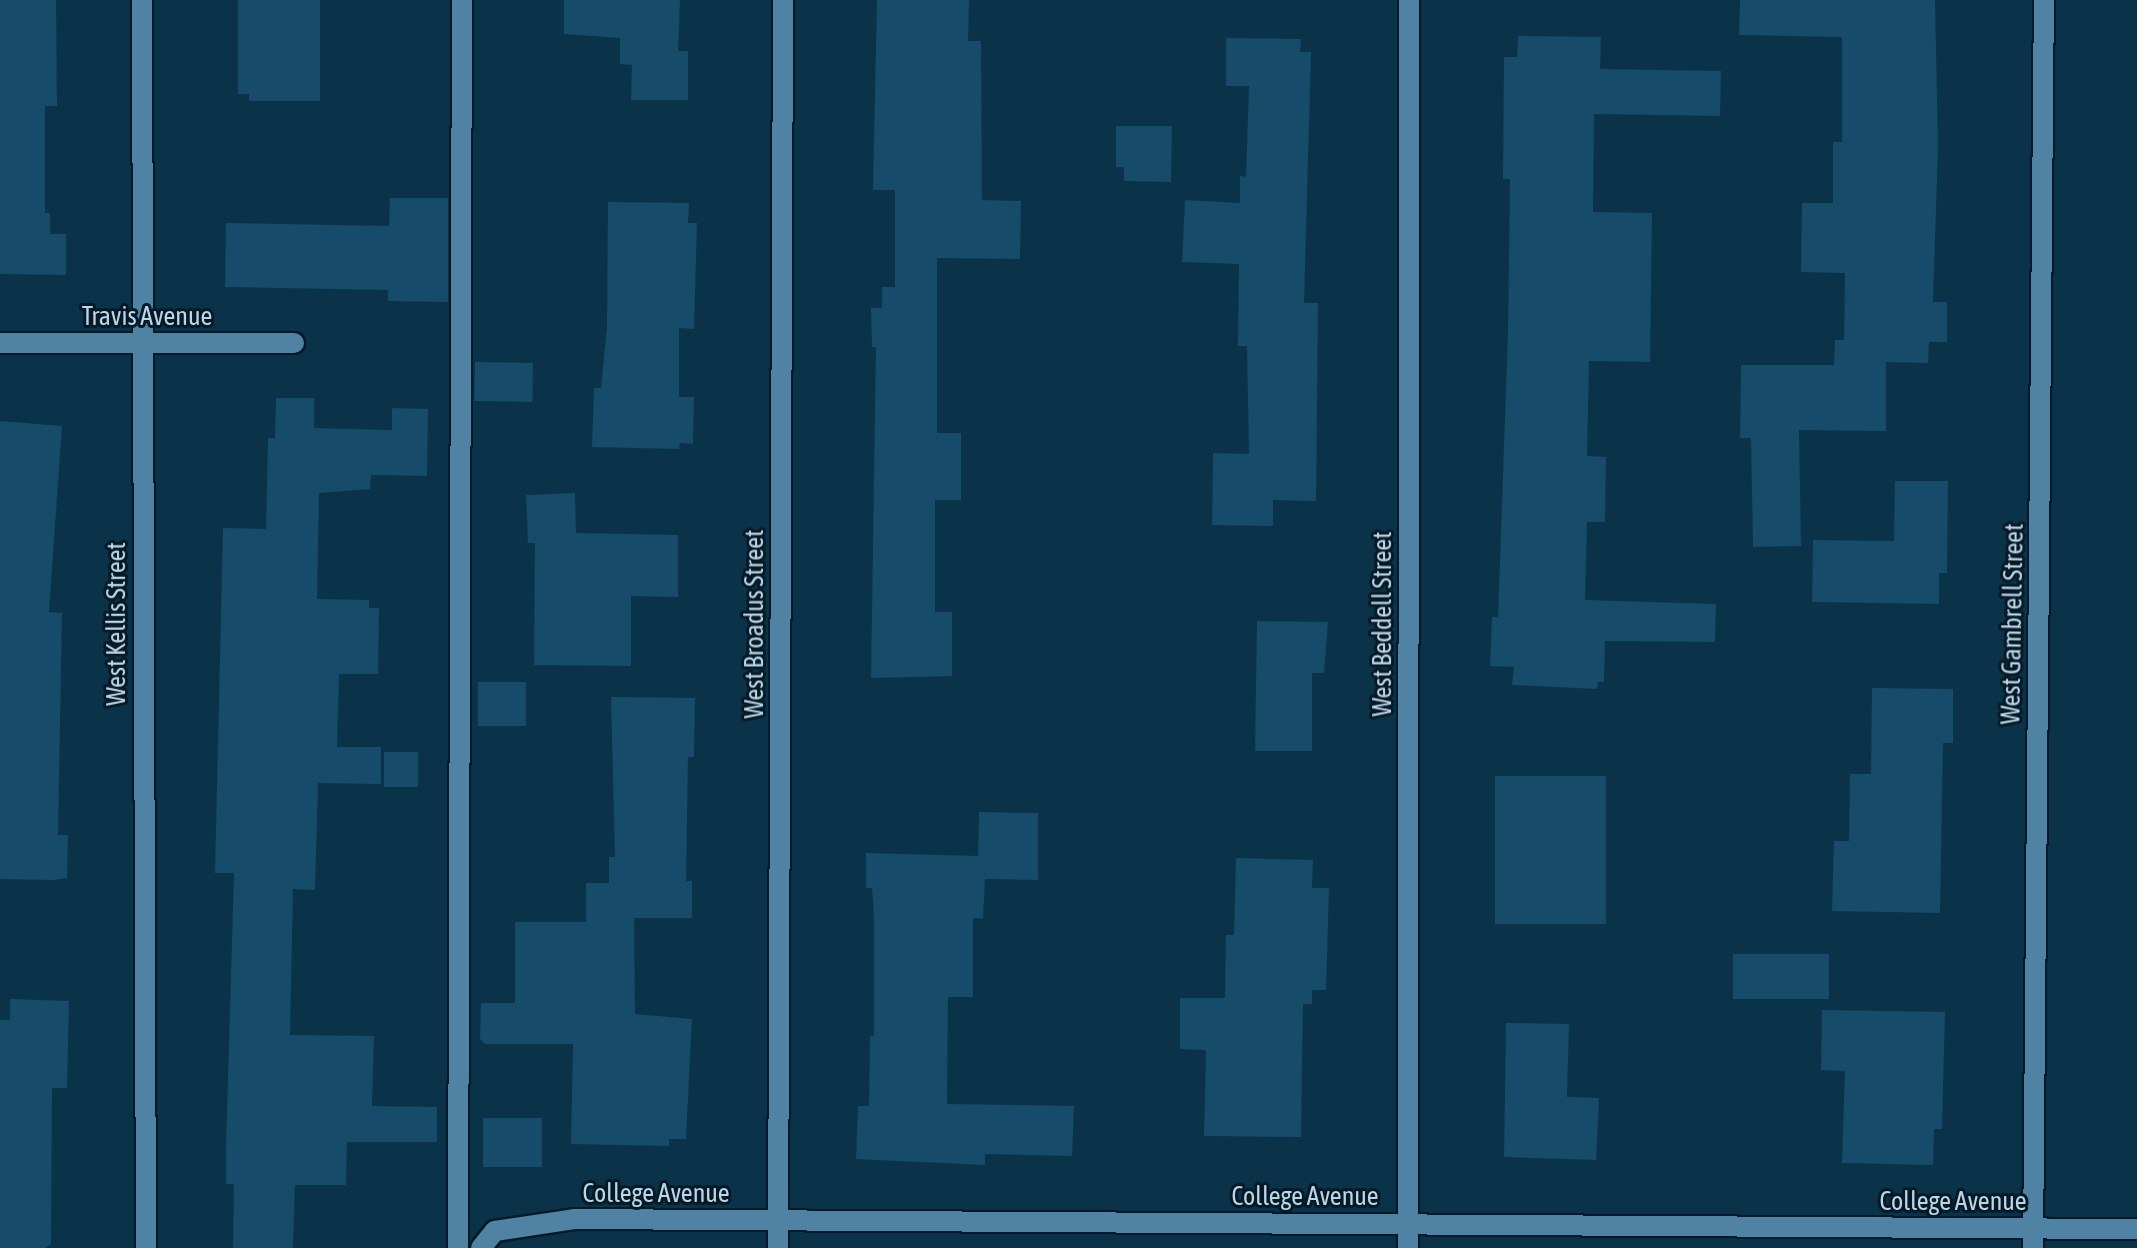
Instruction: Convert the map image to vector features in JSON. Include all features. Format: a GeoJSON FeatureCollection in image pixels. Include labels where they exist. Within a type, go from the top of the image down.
{"type":"FeatureCollection","features":[{"type":"Feature","properties":{"kind":"street","name":"West Kellis Street"},"geometry":{"type":"LineString","coordinates":[[142,0],[146,1248]]}},
{"type":"Feature","properties":{"kind":"street"},"geometry":{"type":"LineString","coordinates":[[458,1248],[462,0]]}},
{"type":"Feature","properties":{"kind":"street","name":"West Broadus Street"},"geometry":{"type":"LineString","coordinates":[[778,1248],[783,0]]}},
{"type":"Feature","properties":{"kind":"street","name":"West Beddell Street"},"geometry":{"type":"LineString","coordinates":[[1408,1248],[1409,0]]}},
{"type":"Feature","properties":{"kind":"street","name":"West Gambrell Street"},"geometry":{"type":"LineString","coordinates":[[2033,1238],[2044,0]]}},
{"type":"Feature","properties":{"kind":"street","name":"Travis Avenue"},"geometry":{"type":"LineString","coordinates":[[0,343],[294,343]]}},
{"type":"Feature","properties":{"kind":"street","name":"College Avenue"},"geometry":{"type":"LineString","coordinates":[[481,1248],[495,1231],[574,1219],[1408,1224],[2033,1238],[2137,1229]]}},
{"type":"Feature","properties":{"kind":"building"},"geometry":{"type":"Polygon","coordinates":[[[0,0],[56,0],[57,106],[45,106],[45,213],[50,213],[50,234],[66,234],[66,275],[0,274],[0,0]]]}},
{"type":"Feature","properties":{"kind":"building"},"geometry":{"type":"Polygon","coordinates":[[[238,0],[320,0],[320,101],[249,101],[249,94],[238,94],[238,0]]]}},
{"type":"Feature","properties":{"kind":"building"},"geometry":{"type":"Polygon","coordinates":[[[564,0],[680,0],[678,51],[688,51],[688,100],[631,100],[632,65],[620,64],[620,38],[564,34],[564,0]]]}},
{"type":"Feature","properties":{"kind":"building"},"geometry":{"type":"Polygon","coordinates":[[[877,0],[969,0],[968,41],[981,41],[982,200],[1021,201],[1020,259],[937,258],[937,433],[961,433],[961,500],[935,500],[935,612],[952,612],[952,676],[871,678],[876,347],[872,347],[871,308],[882,308],[882,287],[895,287],[895,190],[873,190],[877,0]]]}},
{"type":"Feature","properties":{"kind":"building"},"geometry":{"type":"Polygon","coordinates":[[[1740,0],[1935,0],[1938,146],[1933,302],[1947,302],[1947,342],[1929,342],[1928,363],[1886,362],[1886,431],[1799,430],[1801,546],[1753,547],[1751,438],[1740,438],[1741,365],[1834,365],[1835,340],[1844,340],[1845,273],[1801,272],[1802,203],[1833,203],[1833,142],[1842,142],[1842,37],[1739,35],[1740,0]]]}},
{"type":"Feature","properties":{"kind":"building"},"geometry":{"type":"Polygon","coordinates":[[[1518,36],[1601,37],[1600,69],[1721,71],[1720,116],[1594,114],[1593,212],[1652,213],[1650,362],[1589,361],[1587,456],[1606,457],[1605,522],[1587,522],[1585,600],[1716,604],[1715,642],[1605,641],[1604,682],[1598,682],[1597,689],[1512,685],[1514,667],[1490,666],[1492,617],[1498,617],[1508,332],[1510,179],[1503,179],[1504,57],[1517,57],[1518,36]]]}},
{"type":"Feature","properties":{"kind":"building"},"geometry":{"type":"Polygon","coordinates":[[[1226,38],[1301,39],[1300,52],[1311,52],[1304,303],[1318,303],[1316,501],[1273,500],[1273,526],[1212,525],[1213,453],[1249,454],[1247,346],[1238,346],[1239,264],[1182,262],[1185,200],[1240,203],[1240,176],[1246,177],[1249,86],[1226,86],[1226,38]]]}},
{"type":"Feature","properties":{"kind":"building"},"geometry":{"type":"Polygon","coordinates":[[[1116,126],[1172,126],[1171,182],[1124,181],[1124,167],[1116,167],[1116,126]]]}},
{"type":"Feature","properties":{"kind":"building"},"geometry":{"type":"Polygon","coordinates":[[[390,198],[448,198],[448,302],[388,301],[388,290],[225,287],[226,223],[389,226],[390,198]]]}},
{"type":"Feature","properties":{"kind":"building"},"geometry":{"type":"Polygon","coordinates":[[[608,202],[689,203],[688,223],[697,223],[694,329],[679,328],[679,397],[694,397],[693,444],[680,443],[679,449],[592,447],[594,388],[601,388],[607,327],[608,202]]]}},
{"type":"Feature","properties":{"kind":"building"},"geometry":{"type":"Polygon","coordinates":[[[475,362],[533,363],[532,402],[474,401],[475,362]]]}},
{"type":"Feature","properties":{"kind":"building"},"geometry":{"type":"Polygon","coordinates":[[[276,398],[314,398],[314,428],[392,430],[392,408],[428,409],[427,476],[371,475],[370,489],[319,493],[317,599],[369,600],[369,608],[379,608],[378,674],[339,674],[337,747],[381,747],[381,784],[318,783],[315,890],[293,889],[290,1035],[374,1036],[372,1106],[437,1107],[437,1142],[347,1142],[346,1185],[295,1185],[293,1248],[233,1248],[234,1184],[226,1184],[226,1146],[234,873],[215,873],[223,528],[266,529],[268,438],[275,438],[276,398]]]}},
{"type":"Feature","properties":{"kind":"building"},"geometry":{"type":"Polygon","coordinates":[[[0,421],[62,426],[49,612],[62,613],[58,835],[68,835],[67,878],[54,880],[0,879],[0,421]]]}},
{"type":"Feature","properties":{"kind":"building"},"geometry":{"type":"Polygon","coordinates":[[[1895,481],[1948,481],[1947,573],[1939,573],[1939,604],[1812,602],[1813,540],[1894,541],[1895,481]]]}},
{"type":"Feature","properties":{"kind":"building"},"geometry":{"type":"Polygon","coordinates":[[[575,493],[576,533],[678,535],[678,597],[631,596],[631,666],[534,665],[535,543],[528,543],[526,495],[575,493]]]}},
{"type":"Feature","properties":{"kind":"building"},"geometry":{"type":"Polygon","coordinates":[[[1257,621],[1328,622],[1324,673],[1312,673],[1312,751],[1255,751],[1257,621]]]}},
{"type":"Feature","properties":{"kind":"building"},"geometry":{"type":"Polygon","coordinates":[[[478,682],[526,682],[526,726],[478,726],[478,682]]]}},
{"type":"Feature","properties":{"kind":"building"},"geometry":{"type":"Polygon","coordinates":[[[1872,688],[1953,689],[1953,743],[1943,743],[1940,913],[1832,911],[1834,841],[1849,841],[1850,774],[1871,774],[1872,688]]]}},
{"type":"Feature","properties":{"kind":"building"},"geometry":{"type":"Polygon","coordinates":[[[611,697],[695,698],[694,757],[688,757],[686,881],[692,881],[692,918],[634,918],[635,1014],[692,1019],[686,1139],[669,1139],[669,1146],[571,1144],[573,1044],[485,1044],[480,1039],[481,1003],[515,1003],[515,922],[586,922],[586,883],[609,883],[609,857],[615,857],[611,697]]]}},
{"type":"Feature","properties":{"kind":"building"},"geometry":{"type":"Polygon","coordinates":[[[384,752],[418,752],[418,787],[384,787],[384,752]]]}},
{"type":"Feature","properties":{"kind":"building"},"geometry":{"type":"Polygon","coordinates":[[[1495,776],[1606,776],[1606,924],[1495,924],[1495,776]]]}},
{"type":"Feature","properties":{"kind":"building"},"geometry":{"type":"Polygon","coordinates":[[[979,812],[1038,813],[1038,880],[985,879],[983,919],[973,918],[973,997],[948,997],[947,1104],[1074,1106],[1072,1156],[985,1154],[985,1165],[856,1159],[858,1106],[869,1106],[870,1036],[874,1036],[874,916],[872,888],[866,888],[866,853],[978,856],[979,812]]]}},
{"type":"Feature","properties":{"kind":"building"},"geometry":{"type":"Polygon","coordinates":[[[1236,858],[1313,860],[1312,888],[1329,888],[1326,990],[1312,990],[1312,1004],[1303,1004],[1301,1137],[1204,1136],[1206,1050],[1180,1049],[1180,998],[1225,998],[1226,935],[1234,935],[1236,858]]]}},
{"type":"Feature","properties":{"kind":"building"},"geometry":{"type":"Polygon","coordinates":[[[1733,954],[1829,954],[1829,999],[1733,999],[1733,954]]]}},
{"type":"Feature","properties":{"kind":"building"},"geometry":{"type":"Polygon","coordinates":[[[10,999],[69,1001],[67,1088],[52,1088],[51,1244],[45,1248],[0,1248],[0,1020],[10,1020],[10,999]]]}},
{"type":"Feature","properties":{"kind":"building"},"geometry":{"type":"Polygon","coordinates":[[[1822,1010],[1945,1012],[1942,1129],[1934,1129],[1933,1165],[1842,1163],[1845,1071],[1821,1070],[1822,1010]]]}},
{"type":"Feature","properties":{"kind":"building"},"geometry":{"type":"Polygon","coordinates":[[[1506,1023],[1569,1024],[1567,1097],[1599,1098],[1596,1160],[1504,1157],[1506,1023]]]}},
{"type":"Feature","properties":{"kind":"building"},"geometry":{"type":"Polygon","coordinates":[[[483,1118],[542,1118],[542,1167],[483,1167],[483,1118]]]}}]}
